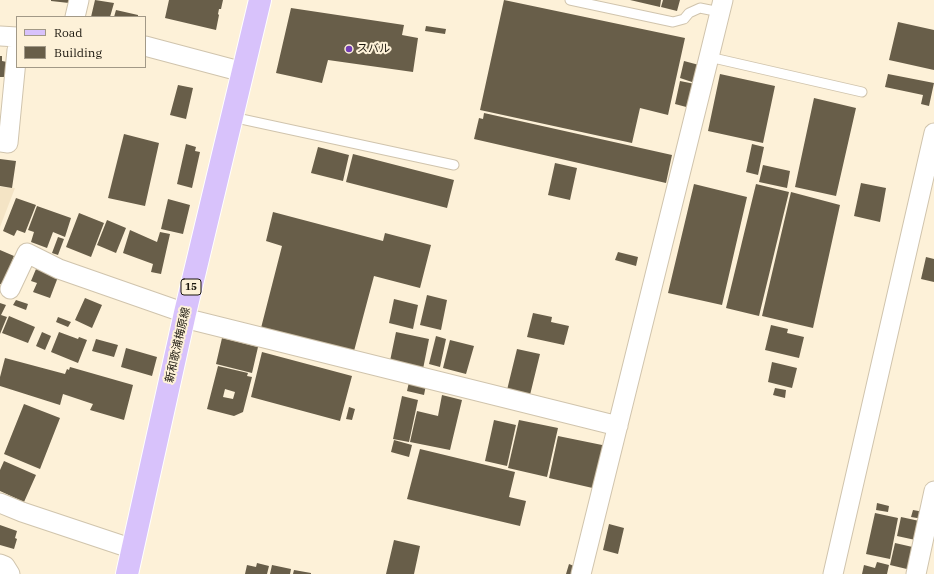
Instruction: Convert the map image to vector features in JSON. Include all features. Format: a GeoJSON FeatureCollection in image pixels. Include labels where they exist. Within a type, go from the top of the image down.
{"type":"FeatureCollection","features":[{"type":"Feature","properties":{"kind":"main road","name":"新和歌浦梅原線"},"geometry":{"type":"LineString","coordinates":[[127,574],[185,315],[260,0]]}},
{"type":"Feature","properties":{"kind":"street"},"geometry":{"type":"LineString","coordinates":[[75,16],[79,0]]}},
{"type":"Feature","properties":{"kind":"street"},"geometry":{"type":"LineString","coordinates":[[581,574],[710,57],[721,6]]}},
{"type":"Feature","properties":{"kind":"street"},"geometry":{"type":"LineString","coordinates":[[0,36],[16,37]]}},
{"type":"Feature","properties":{"kind":"street"},"geometry":{"type":"LineString","coordinates":[[146,46],[243,72]]}},
{"type":"Feature","properties":{"kind":"street"},"geometry":{"type":"LineString","coordinates":[[0,142],[8,143],[16,60]]}},
{"type":"Feature","properties":{"kind":"street"},"geometry":{"type":"LineString","coordinates":[[833,574],[934,133]]}},
{"type":"Feature","properties":{"kind":"street"},"geometry":{"type":"LineString","coordinates":[[10,289],[27,252],[59,269],[185,315],[618,426]]}},
{"type":"Feature","properties":{"kind":"street"},"geometry":{"type":"LineString","coordinates":[[916,574],[934,491]]}},
{"type":"Feature","properties":{"kind":"street"},"geometry":{"type":"LineString","coordinates":[[0,503],[22,512],[132,549]]}},
{"type":"Feature","properties":{"kind":"street"},"geometry":{"type":"LineString","coordinates":[[0,564],[5,566],[10,574]]}},
{"type":"Feature","properties":{"kind":"lane"},"geometry":{"type":"LineString","coordinates":[[570,0],[674,22],[684,19],[689,13],[700,8],[721,6]]}},
{"type":"Feature","properties":{"kind":"lane"},"geometry":{"type":"LineString","coordinates":[[710,57],[862,92]]}},
{"type":"Feature","properties":{"kind":"lane"},"geometry":{"type":"LineString","coordinates":[[232,117],[454,165]]}},
{"type":"Feature","properties":{"kind":"shaded area"},"geometry":{"type":"Polygon","coordinates":[[[0,187],[15,188],[0,227],[0,187]]]}},
{"type":"Feature","properties":{"kind":"building"},"geometry":{"type":"Polygon","coordinates":[[[78,0],[78,4],[51,1],[78,0]]]}},
{"type":"Feature","properties":{"kind":"building"},"geometry":{"type":"Polygon","coordinates":[[[95,0],[114,3],[110,16],[91,16],[95,0]]]}},
{"type":"Feature","properties":{"kind":"building"},"geometry":{"type":"Polygon","coordinates":[[[169,0],[223,0],[221,9],[219,9],[216,30],[165,18],[169,0]]]}},
{"type":"Feature","properties":{"kind":"building"},"geometry":{"type":"Polygon","coordinates":[[[504,0],[685,38],[668,115],[640,108],[632,143],[480,110],[504,0]]]}},
{"type":"Feature","properties":{"kind":"building"},"geometry":{"type":"Polygon","coordinates":[[[630,0],[661,0],[660,7],[630,0]]]}},
{"type":"Feature","properties":{"kind":"building"},"geometry":{"type":"Polygon","coordinates":[[[663,0],[680,0],[677,11],[661,7],[663,0]]]}},
{"type":"Feature","properties":{"kind":"building","name":"スバル"},"geometry":{"type":"Polygon","coordinates":[[[291,8],[404,25],[402,35],[418,38],[413,72],[328,60],[322,83],[276,73],[291,8]]]}},
{"type":"Feature","properties":{"kind":"building"},"geometry":{"type":"Polygon","coordinates":[[[116,10],[138,15],[138,16],[114,16],[116,10]]]}},
{"type":"Feature","properties":{"kind":"building"},"geometry":{"type":"Polygon","coordinates":[[[898,22],[934,30],[934,70],[889,60],[898,22]]]}},
{"type":"Feature","properties":{"kind":"building"},"geometry":{"type":"Polygon","coordinates":[[[426,26],[446,29],[445,34],[425,31],[426,26]]]}},
{"type":"Feature","properties":{"kind":"building"},"geometry":{"type":"Polygon","coordinates":[[[0,56],[2,56],[2,61],[7,62],[6,77],[0,77],[0,56]]]}},
{"type":"Feature","properties":{"kind":"building"},"geometry":{"type":"Polygon","coordinates":[[[684,61],[699,65],[695,83],[680,78],[684,61]]]}},
{"type":"Feature","properties":{"kind":"building"},"geometry":{"type":"Polygon","coordinates":[[[720,74],[775,86],[763,143],[708,131],[720,74]]]}},
{"type":"Feature","properties":{"kind":"building"},"geometry":{"type":"Polygon","coordinates":[[[888,74],[934,83],[929,106],[921,104],[923,95],[885,87],[888,74]]]}},
{"type":"Feature","properties":{"kind":"building"},"geometry":{"type":"Polygon","coordinates":[[[680,81],[695,84],[690,108],[675,104],[680,81]]]}},
{"type":"Feature","properties":{"kind":"building"},"geometry":{"type":"Polygon","coordinates":[[[178,85],[193,88],[186,119],[170,115],[178,85]]]}},
{"type":"Feature","properties":{"kind":"building"},"geometry":{"type":"Polygon","coordinates":[[[814,98],[856,108],[836,196],[795,187],[814,98]]]}},
{"type":"Feature","properties":{"kind":"building"},"geometry":{"type":"Polygon","coordinates":[[[484,113],[672,155],[666,183],[474,139],[479,118],[483,119],[484,113]]]}},
{"type":"Feature","properties":{"kind":"building"},"geometry":{"type":"Polygon","coordinates":[[[124,134],[159,143],[145,206],[108,198],[124,134]]]}},
{"type":"Feature","properties":{"kind":"building"},"geometry":{"type":"Polygon","coordinates":[[[186,144],[196,147],[195,151],[200,152],[192,188],[177,184],[186,144]]]}},
{"type":"Feature","properties":{"kind":"building"},"geometry":{"type":"Polygon","coordinates":[[[752,144],[764,147],[758,175],[746,172],[752,144]]]}},
{"type":"Feature","properties":{"kind":"building"},"geometry":{"type":"Polygon","coordinates":[[[318,147],[349,155],[343,181],[311,173],[318,147]]]}},
{"type":"Feature","properties":{"kind":"building"},"geometry":{"type":"Polygon","coordinates":[[[353,154],[454,180],[447,208],[346,182],[353,154]]]}},
{"type":"Feature","properties":{"kind":"building"},"geometry":{"type":"Polygon","coordinates":[[[0,159],[16,161],[12,188],[0,186],[0,159]]]}},
{"type":"Feature","properties":{"kind":"building"},"geometry":{"type":"Polygon","coordinates":[[[555,163],[577,168],[570,200],[548,195],[555,163]]]}},
{"type":"Feature","properties":{"kind":"building"},"geometry":{"type":"Polygon","coordinates":[[[763,165],[790,171],[787,188],[759,182],[763,165]]]}},
{"type":"Feature","properties":{"kind":"building"},"geometry":{"type":"Polygon","coordinates":[[[861,183],[886,188],[880,222],[854,216],[861,183]]]}},
{"type":"Feature","properties":{"kind":"building"},"geometry":{"type":"Polygon","coordinates":[[[694,184],[747,197],[722,305],[668,293],[694,184]]]}},
{"type":"Feature","properties":{"kind":"building"},"geometry":{"type":"Polygon","coordinates":[[[756,184],[789,192],[759,316],[726,308],[756,184]]]}},
{"type":"Feature","properties":{"kind":"building"},"geometry":{"type":"Polygon","coordinates":[[[791,192],[840,205],[813,328],[762,316],[791,192]]]}},
{"type":"Feature","properties":{"kind":"building"},"geometry":{"type":"Polygon","coordinates":[[[16,198],[36,205],[25,233],[17,230],[14,236],[3,231],[16,198]]]}},
{"type":"Feature","properties":{"kind":"building"},"geometry":{"type":"Polygon","coordinates":[[[168,199],[190,205],[183,234],[161,229],[168,199]]]}},
{"type":"Feature","properties":{"kind":"building"},"geometry":{"type":"Polygon","coordinates":[[[37,206],[71,218],[65,237],[53,232],[47,248],[31,242],[34,232],[28,230],[37,206]]]}},
{"type":"Feature","properties":{"kind":"building"},"geometry":{"type":"Polygon","coordinates":[[[273,212],[383,241],[385,233],[431,245],[420,288],[374,276],[354,351],[261,328],[282,246],[266,241],[273,212]]]}},
{"type":"Feature","properties":{"kind":"building"},"geometry":{"type":"Polygon","coordinates":[[[79,213],[104,223],[91,257],[66,247],[79,213]]]}},
{"type":"Feature","properties":{"kind":"building"},"geometry":{"type":"Polygon","coordinates":[[[107,220],[126,228],[116,253],[97,245],[107,220]]]}},
{"type":"Feature","properties":{"kind":"building"},"geometry":{"type":"Polygon","coordinates":[[[130,230],[157,242],[160,232],[170,234],[161,274],[151,272],[153,264],[123,253],[130,230]]]}},
{"type":"Feature","properties":{"kind":"building"},"geometry":{"type":"Polygon","coordinates":[[[58,237],[64,239],[58,255],[52,253],[58,237]]]}},
{"type":"Feature","properties":{"kind":"building"},"geometry":{"type":"Polygon","coordinates":[[[0,250],[14,256],[3,285],[0,284],[0,250]]]}},
{"type":"Feature","properties":{"kind":"building"},"geometry":{"type":"Polygon","coordinates":[[[618,252],[638,257],[636,266],[615,260],[618,252]]]}},
{"type":"Feature","properties":{"kind":"building"},"geometry":{"type":"Polygon","coordinates":[[[926,257],[934,259],[934,282],[921,279],[926,257]]]}},
{"type":"Feature","properties":{"kind":"building"},"geometry":{"type":"Polygon","coordinates":[[[36,269],[58,277],[50,298],[33,292],[37,283],[31,281],[36,269]]]}},
{"type":"Feature","properties":{"kind":"building"},"geometry":{"type":"Polygon","coordinates":[[[427,295],[447,300],[441,330],[420,325],[427,295]]]}},
{"type":"Feature","properties":{"kind":"building"},"geometry":{"type":"Polygon","coordinates":[[[85,298],[102,305],[92,328],[75,320],[85,298]]]}},
{"type":"Feature","properties":{"kind":"building"},"geometry":{"type":"Polygon","coordinates":[[[394,299],[418,305],[413,329],[389,323],[394,299]]]}},
{"type":"Feature","properties":{"kind":"building"},"geometry":{"type":"Polygon","coordinates":[[[16,300],[28,304],[26,310],[13,305],[16,300]]]}},
{"type":"Feature","properties":{"kind":"building"},"geometry":{"type":"Polygon","coordinates":[[[0,303],[6,305],[1,315],[7,317],[0,334],[0,303]]]}},
{"type":"Feature","properties":{"kind":"building"},"geometry":{"type":"Polygon","coordinates":[[[533,313],[552,317],[551,322],[569,326],[564,345],[527,337],[533,313]]]}},
{"type":"Feature","properties":{"kind":"building"},"geometry":{"type":"Polygon","coordinates":[[[9,316],[35,327],[28,343],[2,333],[9,316]]]}},
{"type":"Feature","properties":{"kind":"building"},"geometry":{"type":"Polygon","coordinates":[[[58,317],[71,322],[68,327],[56,322],[58,317]]]}},
{"type":"Feature","properties":{"kind":"building"},"geometry":{"type":"Polygon","coordinates":[[[771,325],[788,329],[787,333],[804,337],[799,358],[765,350],[771,325]]]}},
{"type":"Feature","properties":{"kind":"building"},"geometry":{"type":"Polygon","coordinates":[[[42,332],[51,336],[45,350],[36,346],[42,332]]]}},
{"type":"Feature","properties":{"kind":"building"},"geometry":{"type":"Polygon","coordinates":[[[59,332],[78,339],[79,337],[87,340],[78,363],[51,352],[59,332]]]}},
{"type":"Feature","properties":{"kind":"building"},"geometry":{"type":"Polygon","coordinates":[[[396,332],[429,339],[423,369],[390,361],[396,332]]]}},
{"type":"Feature","properties":{"kind":"building"},"geometry":{"type":"Polygon","coordinates":[[[436,336],[446,339],[440,367],[429,364],[436,336]]]}},
{"type":"Feature","properties":{"kind":"building"},"geometry":{"type":"Polygon","coordinates":[[[222,338],[258,347],[252,373],[216,364],[222,338]]]}},
{"type":"Feature","properties":{"kind":"building"},"geometry":{"type":"Polygon","coordinates":[[[96,339],[118,345],[114,357],[92,351],[96,339]]]}},
{"type":"Feature","properties":{"kind":"building"},"geometry":{"type":"Polygon","coordinates":[[[450,340],[474,346],[466,374],[443,368],[450,340]]]}},
{"type":"Feature","properties":{"kind":"building"},"geometry":{"type":"Polygon","coordinates":[[[126,348],[157,357],[152,376],[121,367],[126,348]]]}},
{"type":"Feature","properties":{"kind":"building"},"geometry":{"type":"Polygon","coordinates":[[[517,349],[540,354],[530,395],[507,390],[517,349]]]}},
{"type":"Feature","properties":{"kind":"building"},"geometry":{"type":"Polygon","coordinates":[[[262,352],[352,376],[340,421],[251,397],[262,352]]]}},
{"type":"Feature","properties":{"kind":"building"},"geometry":{"type":"Polygon","coordinates":[[[5,358],[65,374],[67,369],[69,370],[70,367],[133,385],[124,420],[90,410],[93,404],[63,394],[60,405],[0,386],[0,377],[5,358]]]}},
{"type":"Feature","properties":{"kind":"building"},"geometry":{"type":"Polygon","coordinates":[[[772,362],[797,368],[792,388],[768,382],[772,362]]]}},
{"type":"Feature","properties":{"kind":"building"},"geometry":{"type":"Polygon","coordinates":[[[218,366],[248,373],[247,376],[252,377],[243,412],[234,416],[207,409],[218,366]],[[225,389],[223,397],[233,399],[235,392],[225,389]]]}},
{"type":"Feature","properties":{"kind":"building"},"geometry":{"type":"Polygon","coordinates":[[[409,382],[426,385],[424,395],[407,391],[409,382]]]}},
{"type":"Feature","properties":{"kind":"building"},"geometry":{"type":"Polygon","coordinates":[[[775,388],[786,390],[785,398],[773,395],[775,388]]]}},
{"type":"Feature","properties":{"kind":"building"},"geometry":{"type":"Polygon","coordinates":[[[442,395],[462,400],[450,450],[410,442],[417,411],[438,416],[442,395]]]}},
{"type":"Feature","properties":{"kind":"building"},"geometry":{"type":"Polygon","coordinates":[[[402,396],[418,400],[409,442],[393,439],[402,396]]]}},
{"type":"Feature","properties":{"kind":"building"},"geometry":{"type":"Polygon","coordinates":[[[24,404],[60,418],[40,469],[4,454],[24,404]]]}},
{"type":"Feature","properties":{"kind":"building"},"geometry":{"type":"Polygon","coordinates":[[[349,407],[355,409],[352,420],[346,419],[349,407]]]}},
{"type":"Feature","properties":{"kind":"building"},"geometry":{"type":"Polygon","coordinates":[[[494,420],[516,425],[507,466],[485,461],[494,420]]]}},
{"type":"Feature","properties":{"kind":"building"},"geometry":{"type":"Polygon","coordinates":[[[519,420],[558,428],[547,477],[508,468],[519,420]]]}},
{"type":"Feature","properties":{"kind":"building"},"geometry":{"type":"Polygon","coordinates":[[[558,436],[607,446],[597,489],[549,478],[558,436]]]}},
{"type":"Feature","properties":{"kind":"building"},"geometry":{"type":"Polygon","coordinates":[[[394,440],[412,445],[409,457],[391,452],[394,440]]]}},
{"type":"Feature","properties":{"kind":"building"},"geometry":{"type":"Polygon","coordinates":[[[420,449],[515,472],[509,497],[526,501],[520,526],[407,499],[420,449]]]}},
{"type":"Feature","properties":{"kind":"building"},"geometry":{"type":"Polygon","coordinates":[[[4,461],[36,475],[24,502],[0,491],[0,470],[4,461]]]}},
{"type":"Feature","properties":{"kind":"building"},"geometry":{"type":"Polygon","coordinates":[[[877,503],[889,506],[888,512],[876,510],[877,503]]]}},
{"type":"Feature","properties":{"kind":"building"},"geometry":{"type":"Polygon","coordinates":[[[913,510],[924,512],[923,519],[911,517],[913,510]]]}},
{"type":"Feature","properties":{"kind":"building"},"geometry":{"type":"Polygon","coordinates":[[[875,513],[898,518],[890,559],[866,554],[875,513]]]}},
{"type":"Feature","properties":{"kind":"building"},"geometry":{"type":"Polygon","coordinates":[[[901,517],[924,522],[920,541],[897,536],[901,517]]]}},
{"type":"Feature","properties":{"kind":"building"},"geometry":{"type":"Polygon","coordinates":[[[609,524],[624,528],[618,554],[603,550],[609,524]]]}},
{"type":"Feature","properties":{"kind":"building"},"geometry":{"type":"Polygon","coordinates":[[[0,525],[17,531],[15,538],[17,539],[14,549],[0,545],[0,525]]]}},
{"type":"Feature","properties":{"kind":"building"},"geometry":{"type":"Polygon","coordinates":[[[394,540],[420,546],[414,574],[386,574],[394,540]]]}},
{"type":"Feature","properties":{"kind":"building"},"geometry":{"type":"Polygon","coordinates":[[[895,543],[917,548],[911,570],[890,565],[895,543]]]}},
{"type":"Feature","properties":{"kind":"building"},"geometry":{"type":"Polygon","coordinates":[[[877,562],[889,565],[887,574],[862,574],[864,565],[875,568],[877,562]]]}},
{"type":"Feature","properties":{"kind":"building"},"geometry":{"type":"Polygon","coordinates":[[[257,563],[269,566],[267,574],[245,574],[247,565],[256,567],[257,563]]]}},
{"type":"Feature","properties":{"kind":"building"},"geometry":{"type":"Polygon","coordinates":[[[569,564],[574,566],[572,574],[566,574],[569,564]]]}},
{"type":"Feature","properties":{"kind":"building"},"geometry":{"type":"Polygon","coordinates":[[[272,565],[291,569],[290,574],[270,574],[272,565]]]}},
{"type":"Feature","properties":{"kind":"building"},"geometry":{"type":"Polygon","coordinates":[[[294,570],[311,573],[311,574],[293,574],[294,570]]]}},
{"type":"Feature","properties":{"kind":"place","name":"スバル"},"geometry":{"type":"Point","coordinates":[349,49]}}]}
